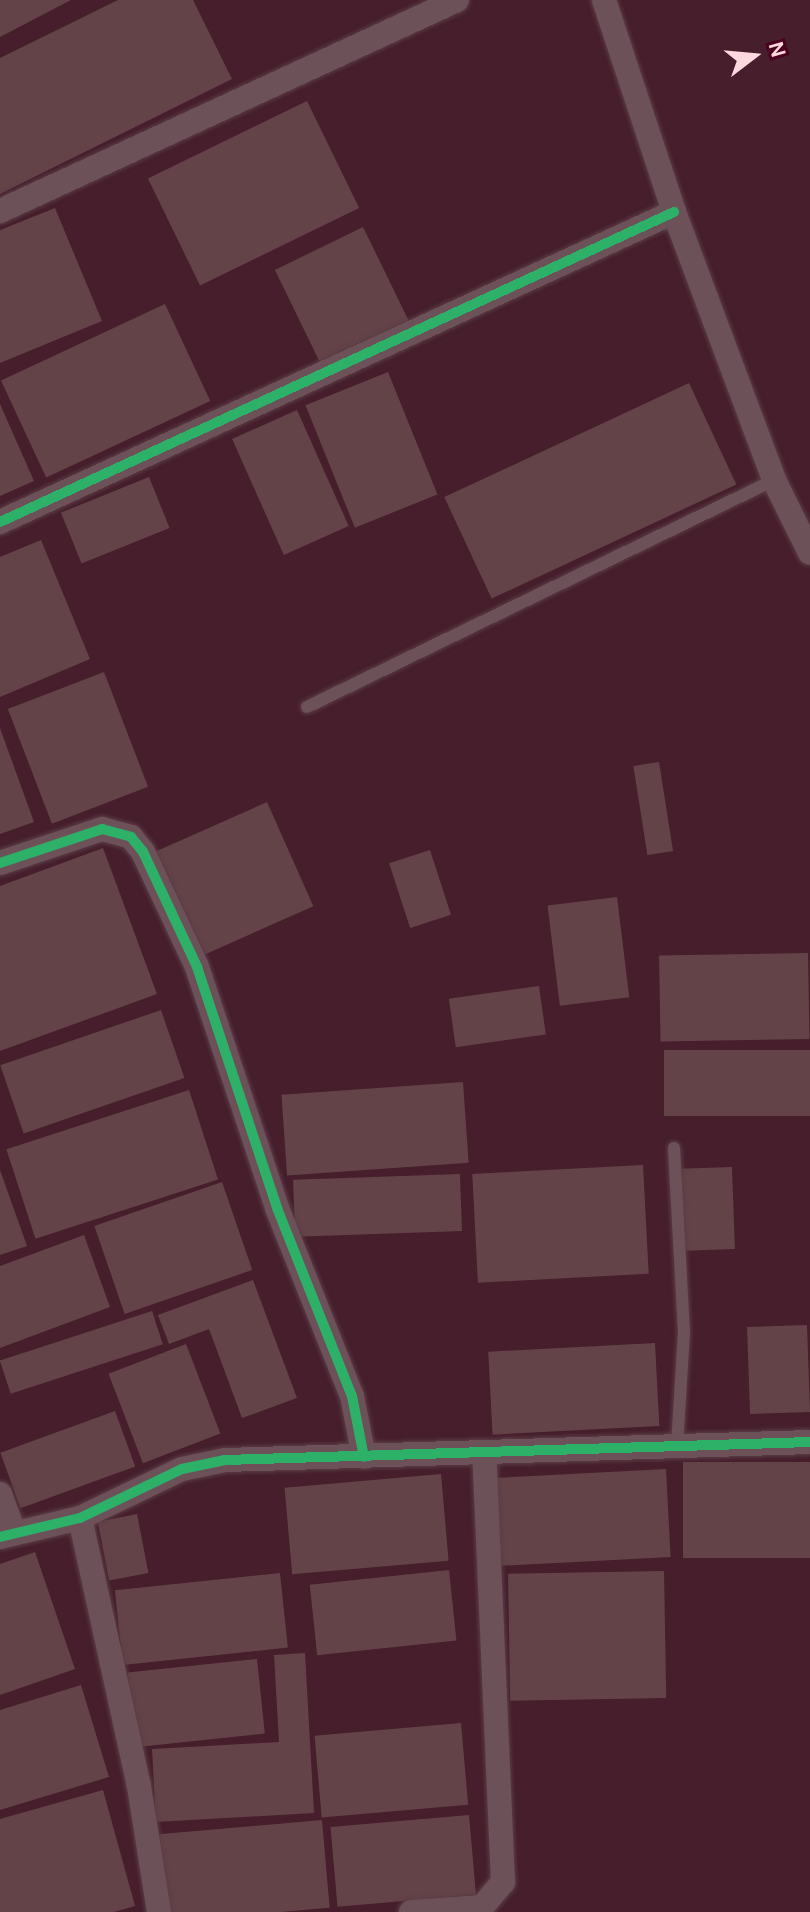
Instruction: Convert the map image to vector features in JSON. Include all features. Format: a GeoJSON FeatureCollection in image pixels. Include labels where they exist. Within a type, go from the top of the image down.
{"type":"FeatureCollection","features":[{"type":"Feature","properties":{"kind":"street"},"geometry":{"type":"LineString","coordinates":[[0,211],[457,0]]}},
{"type":"Feature","properties":{"kind":"street"},"geometry":{"type":"LineString","coordinates":[[604,0],[674,212],[774,480],[810,553]]}},
{"type":"Feature","properties":{"kind":"street"},"geometry":{"type":"LineString","coordinates":[[0,522],[674,212]]}},
{"type":"Feature","properties":{"kind":"street"},"geometry":{"type":"LineString","coordinates":[[0,863],[102,829],[131,837],[143,852],[197,967],[277,1208],[352,1396],[364,1457]]}},
{"type":"Feature","properties":{"kind":"street"},"geometry":{"type":"LineString","coordinates":[[0,1494],[7,1534],[80,1518],[182,1469],[225,1460],[810,1442]]}},
{"type":"Feature","properties":{"kind":"street"},"geometry":{"type":"LineString","coordinates":[[411,1912],[482,1907],[503,1882],[484,1453]]}},
{"type":"Feature","properties":{"kind":"street"},"geometry":{"type":"LineString","coordinates":[[80,1518],[139,1786],[159,1912]]}},
{"type":"Feature","properties":{"kind":"lane"},"geometry":{"type":"LineString","coordinates":[[307,707],[774,480]]}},
{"type":"Feature","properties":{"kind":"lane"},"geometry":{"type":"LineString","coordinates":[[674,1148],[684,1332],[677,1446]]}},
{"type":"Feature","properties":{"kind":"building"},"geometry":{"type":"Polygon","coordinates":[[[0,0],[71,0],[0,37],[0,0]]]}},
{"type":"Feature","properties":{"kind":"building"},"geometry":{"type":"Polygon","coordinates":[[[118,0],[193,0],[232,79],[0,194],[0,58],[118,0]]]}},
{"type":"Feature","properties":{"kind":"building"},"geometry":{"type":"Polygon","coordinates":[[[307,101],[359,208],[200,286],[148,179],[307,101]]]}},
{"type":"Feature","properties":{"kind":"building"},"geometry":{"type":"Polygon","coordinates":[[[55,208],[102,321],[0,363],[0,230],[55,208]]]}},
{"type":"Feature","properties":{"kind":"building"},"geometry":{"type":"Polygon","coordinates":[[[363,227],[412,327],[324,370],[275,270],[363,227]]]}},
{"type":"Feature","properties":{"kind":"building"},"geometry":{"type":"Polygon","coordinates":[[[165,304],[210,401],[46,477],[1,380],[165,304]]]}},
{"type":"Feature","properties":{"kind":"building"},"geometry":{"type":"Polygon","coordinates":[[[388,372],[437,494],[355,528],[305,405],[388,372]]]}},
{"type":"Feature","properties":{"kind":"building"},"geometry":{"type":"Polygon","coordinates":[[[689,383],[736,485],[492,599],[444,497],[689,383]]]}},
{"type":"Feature","properties":{"kind":"building"},"geometry":{"type":"Polygon","coordinates":[[[0,404],[34,481],[0,496],[0,404]]]}},
{"type":"Feature","properties":{"kind":"building"},"geometry":{"type":"Polygon","coordinates":[[[297,410],[349,526],[284,555],[232,439],[297,410]]]}},
{"type":"Feature","properties":{"kind":"building"},"geometry":{"type":"Polygon","coordinates":[[[149,477],[170,528],[82,564],[61,513],[149,477]]]}},
{"type":"Feature","properties":{"kind":"building"},"geometry":{"type":"Polygon","coordinates":[[[41,540],[90,659],[0,697],[0,557],[41,540]]]}},
{"type":"Feature","properties":{"kind":"building"},"geometry":{"type":"Polygon","coordinates":[[[104,672],[148,787],[52,824],[8,709],[104,672]]]}},
{"type":"Feature","properties":{"kind":"building"},"geometry":{"type":"Polygon","coordinates":[[[0,728],[34,822],[0,834],[0,728]]]}},
{"type":"Feature","properties":{"kind":"building"},"geometry":{"type":"Polygon","coordinates":[[[659,762],[673,851],[647,855],[633,766],[659,762]]]}},
{"type":"Feature","properties":{"kind":"building"},"geometry":{"type":"Polygon","coordinates":[[[267,802],[313,906],[194,959],[147,855],[267,802]]]}},
{"type":"Feature","properties":{"kind":"building"},"geometry":{"type":"Polygon","coordinates":[[[103,848],[157,994],[0,1051],[0,886],[103,848]]]}},
{"type":"Feature","properties":{"kind":"building"},"geometry":{"type":"Polygon","coordinates":[[[430,850],[451,915],[410,928],[389,863],[430,850]]]}},
{"type":"Feature","properties":{"kind":"building"},"geometry":{"type":"Polygon","coordinates":[[[617,897],[629,997],[560,1006],[548,906],[617,897]]]}},
{"type":"Feature","properties":{"kind":"building"},"geometry":{"type":"Polygon","coordinates":[[[808,953],[810,1039],[661,1042],[659,956],[808,953]]]}},
{"type":"Feature","properties":{"kind":"building"},"geometry":{"type":"Polygon","coordinates":[[[539,986],[546,1035],[456,1047],[449,999],[539,986]]]}},
{"type":"Feature","properties":{"kind":"building"},"geometry":{"type":"Polygon","coordinates":[[[161,1010],[184,1078],[24,1133],[0,1065],[161,1010]]]}},
{"type":"Feature","properties":{"kind":"building"},"geometry":{"type":"Polygon","coordinates":[[[664,1050],[810,1050],[810,1116],[664,1116],[664,1050]]]}},
{"type":"Feature","properties":{"kind":"building"},"geometry":{"type":"Polygon","coordinates":[[[463,1082],[469,1163],[287,1175],[281,1095],[463,1082]]]}},
{"type":"Feature","properties":{"kind":"building"},"geometry":{"type":"Polygon","coordinates":[[[189,1090],[218,1179],[35,1239],[6,1149],[189,1090]]]}},
{"type":"Feature","properties":{"kind":"building"},"geometry":{"type":"Polygon","coordinates":[[[643,1165],[649,1274],[478,1283],[472,1174],[643,1165]]]}},
{"type":"Feature","properties":{"kind":"building"},"geometry":{"type":"Polygon","coordinates":[[[732,1167],[735,1249],[684,1251],[681,1169],[732,1167]]]}},
{"type":"Feature","properties":{"kind":"building"},"geometry":{"type":"Polygon","coordinates":[[[0,1170],[27,1246],[0,1255],[0,1170]]]}},
{"type":"Feature","properties":{"kind":"building"},"geometry":{"type":"Polygon","coordinates":[[[460,1174],[462,1231],[295,1237],[293,1180],[460,1174]]]}},
{"type":"Feature","properties":{"kind":"building"},"geometry":{"type":"Polygon","coordinates":[[[222,1182],[252,1270],[125,1314],[94,1226],[222,1182]]]}},
{"type":"Feature","properties":{"kind":"building"},"geometry":{"type":"Polygon","coordinates":[[[84,1235],[110,1307],[0,1348],[0,1266],[84,1235]]]}},
{"type":"Feature","properties":{"kind":"building"},"geometry":{"type":"Polygon","coordinates":[[[253,1280],[297,1398],[242,1418],[209,1329],[169,1344],[158,1315],[253,1280]]]}},
{"type":"Feature","properties":{"kind":"building"},"geometry":{"type":"Polygon","coordinates":[[[152,1311],[163,1344],[11,1394],[0,1360],[152,1311]]]}},
{"type":"Feature","properties":{"kind":"building"},"geometry":{"type":"Polygon","coordinates":[[[807,1325],[810,1412],[750,1414],[747,1327],[807,1325]]]}},
{"type":"Feature","properties":{"kind":"building"},"geometry":{"type":"Polygon","coordinates":[[[655,1343],[659,1426],[493,1435],[488,1352],[655,1343]]]}},
{"type":"Feature","properties":{"kind":"building"},"geometry":{"type":"Polygon","coordinates":[[[186,1344],[220,1434],[143,1463],[109,1374],[186,1344]]]}},
{"type":"Feature","properties":{"kind":"building"},"geometry":{"type":"Polygon","coordinates":[[[115,1411],[135,1466],[21,1508],[0,1453],[115,1411]]]}},
{"type":"Feature","properties":{"kind":"building"},"geometry":{"type":"Polygon","coordinates":[[[683,1462],[810,1462],[810,1558],[683,1558],[683,1462]]]}},
{"type":"Feature","properties":{"kind":"building"},"geometry":{"type":"Polygon","coordinates":[[[666,1469],[671,1557],[500,1566],[495,1478],[666,1469]]]}},
{"type":"Feature","properties":{"kind":"building"},"geometry":{"type":"Polygon","coordinates":[[[441,1474],[449,1561],[292,1574],[285,1488],[441,1474]]]}},
{"type":"Feature","properties":{"kind":"building"},"geometry":{"type":"Polygon","coordinates":[[[137,1514],[148,1573],[109,1581],[98,1522],[137,1514]]]}},
{"type":"Feature","properties":{"kind":"building"},"geometry":{"type":"Polygon","coordinates":[[[35,1552],[75,1669],[0,1695],[0,1564],[35,1552]]]}},
{"type":"Feature","properties":{"kind":"building"},"geometry":{"type":"Polygon","coordinates":[[[449,1570],[456,1641],[317,1655],[310,1585],[449,1570]]]}},
{"type":"Feature","properties":{"kind":"building"},"geometry":{"type":"Polygon","coordinates":[[[664,1571],[666,1698],[510,1701],[508,1574],[664,1571]]]}},
{"type":"Feature","properties":{"kind":"building"},"geometry":{"type":"Polygon","coordinates":[[[280,1573],[288,1648],[123,1665],[115,1590],[280,1573]]]}},
{"type":"Feature","properties":{"kind":"building"},"geometry":{"type":"Polygon","coordinates":[[[305,1653],[314,1813],[156,1822],[152,1749],[279,1742],[274,1655],[305,1653]]]}},
{"type":"Feature","properties":{"kind":"building"},"geometry":{"type":"Polygon","coordinates":[[[257,1659],[265,1734],[136,1747],[128,1673],[257,1659]]]}},
{"type":"Feature","properties":{"kind":"building"},"geometry":{"type":"Polygon","coordinates":[[[81,1685],[109,1777],[0,1810],[0,1710],[81,1685]]]}},
{"type":"Feature","properties":{"kind":"building"},"geometry":{"type":"Polygon","coordinates":[[[461,1723],[468,1805],[322,1817],[315,1736],[461,1723]]]}},
{"type":"Feature","properties":{"kind":"building"},"geometry":{"type":"Polygon","coordinates":[[[103,1790],[135,1906],[114,1912],[0,1912],[0,1819],[103,1790]]]}},
{"type":"Feature","properties":{"kind":"building"},"geometry":{"type":"Polygon","coordinates":[[[469,1815],[476,1895],[338,1907],[331,1827],[469,1815]]]}},
{"type":"Feature","properties":{"kind":"building"},"geometry":{"type":"Polygon","coordinates":[[[322,1820],[330,1908],[280,1912],[165,1912],[159,1834],[322,1820]]]}},
{"type":"Feature","properties":{"kind":"cycle path"},"geometry":{"type":"LineString","coordinates":[[0,522],[674,212]]}},
{"type":"Feature","properties":{"kind":"cycle path"},"geometry":{"type":"LineString","coordinates":[[0,863],[102,829],[131,837],[143,852],[197,967],[277,1208],[352,1396],[364,1457]]}},
{"type":"Feature","properties":{"kind":"cycle path"},"geometry":{"type":"LineString","coordinates":[[0,1537],[80,1518],[182,1469],[225,1460],[810,1442]]}}]}
